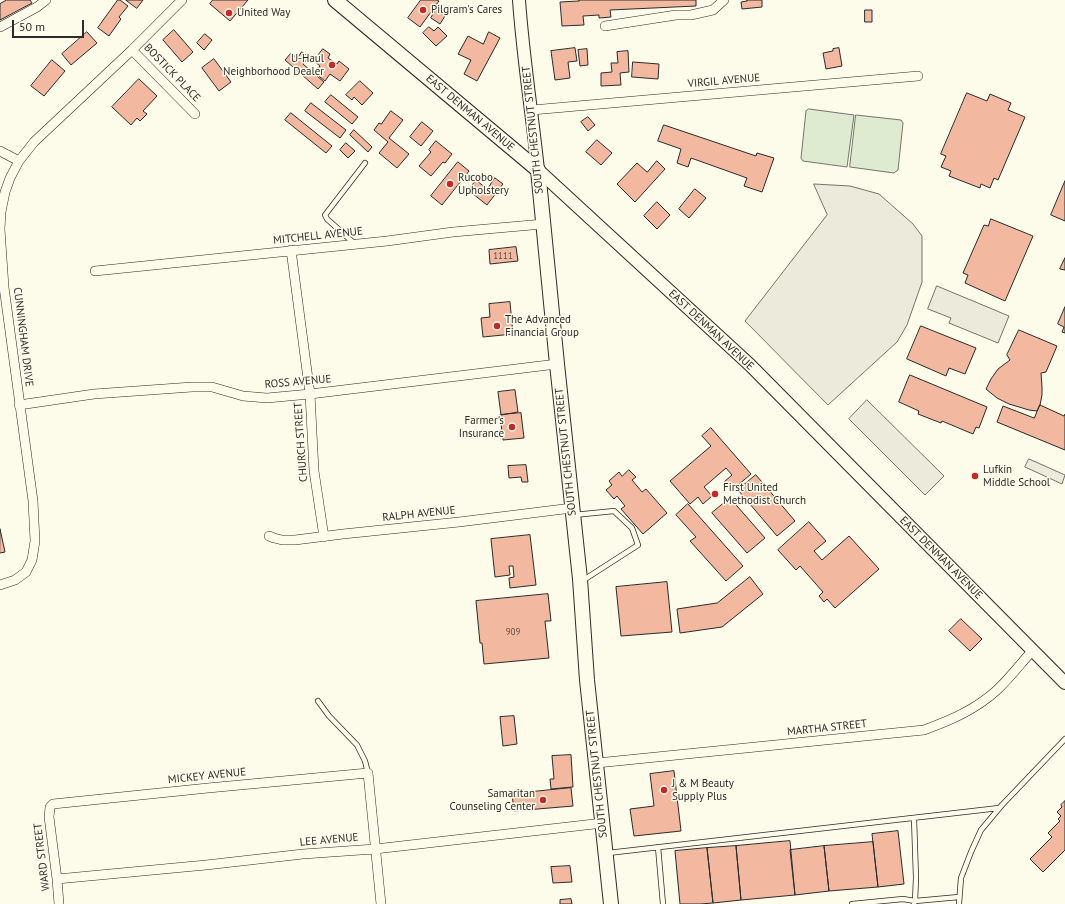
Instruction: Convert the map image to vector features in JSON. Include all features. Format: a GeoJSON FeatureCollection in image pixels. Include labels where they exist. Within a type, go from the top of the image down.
{"type":"FeatureCollection","features":[{"type":"Feature","properties":{"kind":"main road","name":"EAST DENMAN AVENUE"},"geometry":{"type":"LineString","coordinates":[[335,0],[538,170],[750,365],[1065,683]]}},
{"type":"Feature","properties":{"kind":"main road","name":"SOUTH CHESTNUT STREET"},"geometry":{"type":"LineString","coordinates":[[519,0],[532,110],[573,512],[587,680],[611,904]]}},
{"type":"Feature","properties":{"kind":"street","name":"CUNNINGHAM DRIVE"},"geometry":{"type":"LineString","coordinates":[[0,585],[15,580],[26,572],[32,560],[35,541],[33,502],[4,286],[0,230],[1,212],[5,192],[10,178],[19,161],[34,142],[132,50],[182,0]]}},
{"type":"Feature","properties":{"kind":"street"},"geometry":{"type":"LineString","coordinates":[[606,26],[676,15],[691,15],[714,10],[724,0]]}},
{"type":"Feature","properties":{"kind":"street"},"geometry":{"type":"LineString","coordinates":[[0,27],[41,1]]}},
{"type":"Feature","properties":{"kind":"street","name":"BOSTICK PLACE"},"geometry":{"type":"LineString","coordinates":[[132,50],[195,114]]}},
{"type":"Feature","properties":{"kind":"street","name":"VIRGIL AVENUE"},"geometry":{"type":"LineString","coordinates":[[532,110],[918,76]]}},
{"type":"Feature","properties":{"kind":"street"},"geometry":{"type":"LineString","coordinates":[[0,151],[19,161]]}},
{"type":"Feature","properties":{"kind":"street","name":"MITCHELL AVENUE"},"geometry":{"type":"LineString","coordinates":[[95,271],[355,244],[454,232],[543,224]]}},
{"type":"Feature","properties":{"kind":"street","name":"CHURCH STREET"},"geometry":{"type":"LineString","coordinates":[[291,250],[310,394],[314,471],[324,537]]}},
{"type":"Feature","properties":{"kind":"street","name":"ROSS AVENUE"},"geometry":{"type":"LineString","coordinates":[[19,405],[94,394],[192,387],[212,387],[243,396],[267,398],[557,364]]}},
{"type":"Feature","properties":{"kind":"street","name":"RALPH AVENUE"},"geometry":{"type":"LineString","coordinates":[[269,536],[274,538],[295,540],[388,529],[573,512]]}},
{"type":"Feature","properties":{"kind":"street","name":"MARTHA STREET"},"geometry":{"type":"LineString","coordinates":[[596,763],[924,730],[947,722],[970,710],[997,690],[1033,650]]}},
{"type":"Feature","properties":{"kind":"street"},"geometry":{"type":"LineString","coordinates":[[368,773],[381,904]]}},
{"type":"Feature","properties":{"kind":"street","name":"MICKEY AVENUE"},"geometry":{"type":"LineString","coordinates":[[50,806],[53,804],[368,773]]}},
{"type":"Feature","properties":{"kind":"street","name":"WARD STREET"},"geometry":{"type":"LineString","coordinates":[[50,806],[49,817],[59,904]]}},
{"type":"Feature","properties":{"kind":"street","name":"LEE AVENUE"},"geometry":{"type":"LineString","coordinates":[[57,879],[198,866],[303,854],[375,849],[603,823]]}},
{"type":"Feature","properties":{"kind":"lane"},"geometry":{"type":"LineString","coordinates":[[355,244],[327,219],[325,215],[365,163]]}},
{"type":"Feature","properties":{"kind":"lane"},"geometry":{"type":"LineString","coordinates":[[573,512],[614,510],[632,528],[638,545],[580,582]]}},
{"type":"Feature","properties":{"kind":"lane"},"geometry":{"type":"LineString","coordinates":[[318,702],[356,746],[365,761],[368,773]]}},
{"type":"Feature","properties":{"kind":"lane"},"geometry":{"type":"LineString","coordinates":[[958,904],[961,878],[980,830],[1065,739]]}},
{"type":"Feature","properties":{"kind":"lane"},"geometry":{"type":"LineString","coordinates":[[606,854],[999,808]]}},
{"type":"Feature","properties":{"kind":"lane"},"geometry":{"type":"LineString","coordinates":[[914,818],[916,878],[914,903]]}},
{"type":"Feature","properties":{"kind":"lane"},"geometry":{"type":"LineString","coordinates":[[658,847],[663,904]]}},
{"type":"Feature","properties":{"kind":"lane"},"geometry":{"type":"LineString","coordinates":[[852,904],[903,899],[914,903],[959,897]]}},
{"type":"Feature","properties":{"kind":"green space"},"geometry":{"type":"Polygon","coordinates":[[[809,109],[854,115],[847,167],[803,161],[801,158],[806,111],[809,109]]]}},
{"type":"Feature","properties":{"kind":"green space"},"geometry":{"type":"Polygon","coordinates":[[[856,115],[901,120],[903,123],[898,170],[894,173],[850,167],[856,115]]]}},
{"type":"Feature","properties":{"kind":"shaded area"},"geometry":{"type":"Polygon","coordinates":[[[814,184],[850,186],[879,194],[913,224],[922,236],[922,282],[907,325],[897,342],[828,405],[745,321],[827,215],[814,184]]]}},
{"type":"Feature","properties":{"kind":"shaded area"},"geometry":{"type":"Polygon","coordinates":[[[937,286],[1009,316],[998,343],[949,323],[951,318],[928,309],[937,286]]]}},
{"type":"Feature","properties":{"kind":"shaded area"},"geometry":{"type":"Polygon","coordinates":[[[867,400],[944,476],[925,495],[849,419],[867,400]]]}},
{"type":"Feature","properties":{"kind":"shaded area"},"geometry":{"type":"Polygon","coordinates":[[[1029,459],[1065,475],[1062,484],[1025,467],[1029,459]]]}},
{"type":"Feature","properties":{"kind":"building"},"geometry":{"type":"Polygon","coordinates":[[[7,0],[30,0],[32,3],[0,20],[0,4],[7,0]]]}},
{"type":"Feature","properties":{"kind":"building"},"geometry":{"type":"Polygon","coordinates":[[[118,0],[128,6],[119,17],[121,19],[109,36],[98,28],[118,0]]]}},
{"type":"Feature","properties":{"kind":"building"},"geometry":{"type":"Polygon","coordinates":[[[126,0],[143,0],[137,8],[126,0]]]}},
{"type":"Feature","properties":{"kind":"building","name":"United Way"},"geometry":{"type":"Polygon","coordinates":[[[213,0],[248,0],[230,21],[210,4],[213,0]]]}},
{"type":"Feature","properties":{"kind":"building","name":"Pilgram's Cares"},"geometry":{"type":"Polygon","coordinates":[[[421,0],[439,1],[420,27],[408,18],[421,0]]]}},
{"type":"Feature","properties":{"kind":"building"},"geometry":{"type":"Polygon","coordinates":[[[579,0],[696,0],[696,6],[610,10],[611,17],[599,18],[599,15],[583,16],[584,25],[562,26],[560,2],[579,0]]]}},
{"type":"Feature","properties":{"kind":"building"},"geometry":{"type":"Polygon","coordinates":[[[747,0],[762,0],[762,7],[742,9],[741,2],[747,0]]]}},
{"type":"Feature","properties":{"kind":"building"},"geometry":{"type":"Polygon","coordinates":[[[436,10],[445,16],[440,24],[431,18],[436,10]]]}},
{"type":"Feature","properties":{"kind":"building"},"geometry":{"type":"Polygon","coordinates":[[[865,10],[872,10],[872,22],[865,22],[865,10]]]}},
{"type":"Feature","properties":{"kind":"building"},"geometry":{"type":"Polygon","coordinates":[[[429,27],[434,31],[438,27],[447,36],[436,46],[423,33],[429,27]]]}},
{"type":"Feature","properties":{"kind":"building"},"geometry":{"type":"Polygon","coordinates":[[[174,30],[193,52],[182,62],[163,40],[174,30]]]}},
{"type":"Feature","properties":{"kind":"building"},"geometry":{"type":"Polygon","coordinates":[[[87,32],[97,43],[71,65],[62,54],[87,32]]]}},
{"type":"Feature","properties":{"kind":"building"},"geometry":{"type":"Polygon","coordinates":[[[489,32],[500,38],[477,81],[464,74],[471,60],[458,54],[468,36],[483,44],[489,32]]]}},
{"type":"Feature","properties":{"kind":"building"},"geometry":{"type":"Polygon","coordinates":[[[205,34],[212,40],[204,50],[197,43],[205,34]]]}},
{"type":"Feature","properties":{"kind":"building"},"geometry":{"type":"Polygon","coordinates":[[[575,48],[577,61],[568,62],[570,78],[555,80],[551,51],[575,48]]]}},
{"type":"Feature","properties":{"kind":"building"},"geometry":{"type":"Polygon","coordinates":[[[839,48],[842,66],[826,69],[823,53],[839,48]]]}},
{"type":"Feature","properties":{"kind":"building","name":"U-Haul Neighborhood Dealer"},"geometry":{"type":"Polygon","coordinates":[[[323,49],[330,54],[328,58],[337,64],[339,61],[349,69],[340,81],[330,74],[325,81],[315,73],[320,66],[314,61],[323,49]]]}},
{"type":"Feature","properties":{"kind":"building"},"geometry":{"type":"Polygon","coordinates":[[[587,49],[588,65],[580,66],[578,50],[587,49]]]}},
{"type":"Feature","properties":{"kind":"building"},"geometry":{"type":"Polygon","coordinates":[[[628,51],[629,72],[620,73],[621,85],[601,86],[601,73],[612,72],[611,63],[618,63],[617,52],[628,51]]]}},
{"type":"Feature","properties":{"kind":"building"},"geometry":{"type":"Polygon","coordinates":[[[302,52],[309,57],[303,64],[324,82],[318,89],[285,60],[291,53],[297,58],[302,52]]]}},
{"type":"Feature","properties":{"kind":"building"},"geometry":{"type":"Polygon","coordinates":[[[214,59],[231,82],[219,91],[202,68],[214,59]]]}},
{"type":"Feature","properties":{"kind":"building"},"geometry":{"type":"Polygon","coordinates":[[[52,60],[65,71],[44,96],[31,86],[52,60]]]}},
{"type":"Feature","properties":{"kind":"building"},"geometry":{"type":"Polygon","coordinates":[[[633,62],[659,64],[658,79],[632,77],[633,62]]]}},
{"type":"Feature","properties":{"kind":"building"},"geometry":{"type":"Polygon","coordinates":[[[139,79],[157,96],[143,111],[147,114],[140,121],[137,118],[131,125],[112,107],[139,79]]]}},
{"type":"Feature","properties":{"kind":"building"},"geometry":{"type":"Polygon","coordinates":[[[360,81],[373,93],[362,105],[354,97],[352,100],[346,95],[360,81]]]}},
{"type":"Feature","properties":{"kind":"building"},"geometry":{"type":"Polygon","coordinates":[[[967,93],[987,101],[990,94],[1011,103],[1008,110],[1025,117],[998,180],[994,178],[990,188],[981,184],[980,188],[949,176],[951,171],[941,167],[946,156],[941,154],[967,93]]]}},
{"type":"Feature","properties":{"kind":"building"},"geometry":{"type":"Polygon","coordinates":[[[331,95],[358,117],[352,124],[325,102],[331,95]]]}},
{"type":"Feature","properties":{"kind":"building"},"geometry":{"type":"Polygon","coordinates":[[[311,103],[346,130],[340,138],[305,111],[311,103]]]}},
{"type":"Feature","properties":{"kind":"building"},"geometry":{"type":"Polygon","coordinates":[[[391,111],[403,120],[389,138],[409,154],[397,168],[379,153],[388,142],[374,130],[379,123],[381,124],[391,111]]]}},
{"type":"Feature","properties":{"kind":"building"},"geometry":{"type":"Polygon","coordinates":[[[291,113],[332,146],[326,153],[285,120],[291,113]]]}},
{"type":"Feature","properties":{"kind":"building"},"geometry":{"type":"Polygon","coordinates":[[[588,117],[595,125],[588,131],[581,122],[588,117]]]}},
{"type":"Feature","properties":{"kind":"building"},"geometry":{"type":"Polygon","coordinates":[[[422,122],[433,131],[421,146],[410,137],[422,122]]]}},
{"type":"Feature","properties":{"kind":"building"},"geometry":{"type":"Polygon","coordinates":[[[664,125],[756,156],[757,153],[774,158],[762,192],[744,186],[747,178],[691,158],[688,167],[677,163],[681,149],[658,141],[664,125]]]}},
{"type":"Feature","properties":{"kind":"building"},"geometry":{"type":"Polygon","coordinates":[[[354,130],[372,147],[368,152],[350,135],[354,130]]]}},
{"type":"Feature","properties":{"kind":"building"},"geometry":{"type":"Polygon","coordinates":[[[597,140],[612,153],[601,165],[586,152],[597,140]]]}},
{"type":"Feature","properties":{"kind":"building"},"geometry":{"type":"Polygon","coordinates":[[[436,141],[452,154],[431,176],[419,166],[431,152],[429,150],[436,141]]]}},
{"type":"Feature","properties":{"kind":"building"},"geometry":{"type":"Polygon","coordinates":[[[346,143],[355,151],[348,158],[340,150],[346,143]]]}},
{"type":"Feature","properties":{"kind":"building"},"geometry":{"type":"Polygon","coordinates":[[[657,161],[665,169],[635,202],[617,184],[637,163],[647,172],[657,161]]]}},
{"type":"Feature","properties":{"kind":"building","name":"Rucobo Upholstery"},"geometry":{"type":"Polygon","coordinates":[[[458,162],[469,171],[442,205],[431,196],[458,162]]]}},
{"type":"Feature","properties":{"kind":"building"},"geometry":{"type":"Polygon","coordinates":[[[495,178],[503,184],[487,205],[468,190],[476,180],[487,189],[495,178]]]}},
{"type":"Feature","properties":{"kind":"building"},"geometry":{"type":"Polygon","coordinates":[[[1065,181],[1065,221],[1051,215],[1065,181]]]}},
{"type":"Feature","properties":{"kind":"building"},"geometry":{"type":"Polygon","coordinates":[[[695,189],[706,198],[689,218],[679,209],[695,189]]]}},
{"type":"Feature","properties":{"kind":"building"},"geometry":{"type":"Polygon","coordinates":[[[657,202],[670,215],[657,229],[644,216],[657,202]]]}},
{"type":"Feature","properties":{"kind":"building"},"geometry":{"type":"Polygon","coordinates":[[[991,219],[1033,236],[1005,301],[965,283],[968,275],[963,273],[984,225],[988,226],[991,219]]]}},
{"type":"Feature","properties":{"kind":"building"},"geometry":{"type":"Polygon","coordinates":[[[516,247],[518,261],[490,264],[489,250],[516,247]]]}},
{"type":"Feature","properties":{"kind":"building"},"geometry":{"type":"Polygon","coordinates":[[[1065,258],[1065,270],[1060,269],[1065,258]]]}},
{"type":"Feature","properties":{"kind":"building","name":"The Advanced Financial Group"},"geometry":{"type":"Polygon","coordinates":[[[510,302],[513,334],[483,337],[481,318],[490,317],[489,304],[510,302]]]}},
{"type":"Feature","properties":{"kind":"building"},"geometry":{"type":"Polygon","coordinates":[[[1065,307],[1065,333],[1062,332],[1064,327],[1058,324],[1065,307]]]}},
{"type":"Feature","properties":{"kind":"building"},"geometry":{"type":"Polygon","coordinates":[[[921,326],[976,348],[965,374],[949,368],[946,376],[907,359],[921,326]]]}},
{"type":"Feature","properties":{"kind":"building"},"geometry":{"type":"Polygon","coordinates":[[[1019,330],[1057,346],[1046,372],[1041,373],[1042,395],[1037,411],[1009,404],[997,398],[986,389],[998,369],[1010,360],[1007,355],[1019,330]]]}},
{"type":"Feature","properties":{"kind":"building"},"geometry":{"type":"Polygon","coordinates":[[[910,375],[987,407],[979,428],[976,427],[973,434],[942,421],[941,423],[918,414],[919,411],[899,402],[910,375]]]}},
{"type":"Feature","properties":{"kind":"building"},"geometry":{"type":"Polygon","coordinates":[[[515,390],[518,412],[501,415],[498,392],[515,390]]]}},
{"type":"Feature","properties":{"kind":"building"},"geometry":{"type":"Polygon","coordinates":[[[1040,405],[1064,416],[1065,414],[1065,450],[997,422],[1003,406],[1034,418],[1040,405]]]}},
{"type":"Feature","properties":{"kind":"building","name":"Farmer's Insurance"},"geometry":{"type":"Polygon","coordinates":[[[521,413],[524,438],[503,440],[500,415],[521,413]]]}},
{"type":"Feature","properties":{"kind":"building"},"geometry":{"type":"Polygon","coordinates":[[[711,428],[751,474],[731,491],[724,482],[732,475],[726,468],[704,487],[712,496],[703,504],[698,497],[690,504],[670,481],[711,446],[702,436],[711,428]]]}},
{"type":"Feature","properties":{"kind":"building"},"geometry":{"type":"Polygon","coordinates":[[[526,465],[528,482],[522,482],[521,477],[509,478],[508,466],[526,465]]]}},
{"type":"Feature","properties":{"kind":"building"},"geometry":{"type":"Polygon","coordinates":[[[629,470],[636,477],[632,480],[642,492],[646,489],[667,513],[643,534],[621,509],[625,506],[617,496],[614,499],[606,490],[612,485],[609,481],[619,472],[622,476],[629,470]]]}},
{"type":"Feature","properties":{"kind":"building"},"geometry":{"type":"Polygon","coordinates":[[[756,475],[795,521],[777,536],[738,490],[756,475]]]}},
{"type":"Feature","properties":{"kind":"building"},"geometry":{"type":"Polygon","coordinates":[[[730,498],[765,538],[747,553],[712,513],[730,498]]]}},
{"type":"Feature","properties":{"kind":"building"},"geometry":{"type":"Polygon","coordinates":[[[688,504],[743,566],[726,581],[690,541],[696,537],[676,515],[688,504]]]}},
{"type":"Feature","properties":{"kind":"building"},"geometry":{"type":"Polygon","coordinates":[[[809,522],[826,541],[814,551],[822,560],[849,536],[879,569],[835,608],[827,599],[824,602],[819,596],[823,592],[800,566],[796,570],[778,550],[809,522]]]}},
{"type":"Feature","properties":{"kind":"building"},"geometry":{"type":"Polygon","coordinates":[[[0,529],[5,552],[0,553],[0,529]]]}},
{"type":"Feature","properties":{"kind":"building"},"geometry":{"type":"Polygon","coordinates":[[[530,535],[536,585],[510,588],[509,578],[514,577],[513,566],[509,566],[510,575],[495,577],[491,539],[530,535]]]}},
{"type":"Feature","properties":{"kind":"building"},"geometry":{"type":"Polygon","coordinates":[[[750,577],[763,594],[722,627],[680,633],[677,609],[717,603],[750,577]]]}},
{"type":"Feature","properties":{"kind":"building"},"geometry":{"type":"Polygon","coordinates":[[[667,582],[672,632],[621,636],[616,587],[667,582]]]}},
{"type":"Feature","properties":{"kind":"building"},"geometry":{"type":"Polygon","coordinates":[[[548,594],[551,621],[545,621],[549,658],[484,664],[482,643],[480,643],[476,601],[548,594]]]}},
{"type":"Feature","properties":{"kind":"building"},"geometry":{"type":"Polygon","coordinates":[[[961,619],[982,639],[970,651],[949,631],[961,619]]]}},
{"type":"Feature","properties":{"kind":"building"},"geometry":{"type":"Polygon","coordinates":[[[514,716],[517,744],[503,746],[500,717],[514,716]]]}},
{"type":"Feature","properties":{"kind":"building"},"geometry":{"type":"Polygon","coordinates":[[[571,755],[573,787],[551,789],[550,779],[554,779],[552,756],[571,755]]]}},
{"type":"Feature","properties":{"kind":"building","name":"J & M Beauty Supply Plus"},"geometry":{"type":"Polygon","coordinates":[[[674,771],[681,831],[634,836],[630,809],[654,806],[650,774],[674,771]]]}},
{"type":"Feature","properties":{"kind":"building","name":"Samaritan Counseling Center"},"geometry":{"type":"Polygon","coordinates":[[[571,788],[573,806],[514,811],[512,794],[571,788]]]}},
{"type":"Feature","properties":{"kind":"building"},"geometry":{"type":"Polygon","coordinates":[[[1065,801],[1065,850],[1043,872],[1030,859],[1052,837],[1048,833],[1060,821],[1058,819],[1061,816],[1057,812],[1065,801]]]}},
{"type":"Feature","properties":{"kind":"building"},"geometry":{"type":"Polygon","coordinates":[[[898,831],[904,884],[878,887],[872,834],[898,831]]]}},
{"type":"Feature","properties":{"kind":"building"},"geometry":{"type":"Polygon","coordinates":[[[790,841],[795,895],[741,900],[736,846],[790,841]]]}},
{"type":"Feature","properties":{"kind":"building"},"geometry":{"type":"Polygon","coordinates":[[[873,842],[878,887],[829,891],[824,846],[873,842]]]}},
{"type":"Feature","properties":{"kind":"building"},"geometry":{"type":"Polygon","coordinates":[[[736,846],[741,900],[713,903],[707,848],[736,846]]]}},
{"type":"Feature","properties":{"kind":"building"},"geometry":{"type":"Polygon","coordinates":[[[824,846],[829,891],[795,895],[790,850],[824,846]]]}},
{"type":"Feature","properties":{"kind":"building"},"geometry":{"type":"Polygon","coordinates":[[[707,848],[713,903],[680,904],[675,851],[707,848]]]}},
{"type":"Feature","properties":{"kind":"building"},"geometry":{"type":"Polygon","coordinates":[[[570,866],[572,882],[553,883],[551,867],[570,866]]]}},
{"type":"Feature","properties":{"kind":"building"},"geometry":{"type":"Polygon","coordinates":[[[571,899],[572,904],[560,904],[560,900],[571,899]]]}},
{"type":"Feature","properties":{"kind":"place","name":"Pilgram's Cares"},"geometry":{"type":"Point","coordinates":[423,10]}},
{"type":"Feature","properties":{"kind":"place","name":"United Way"},"geometry":{"type":"Point","coordinates":[229,13]}},
{"type":"Feature","properties":{"kind":"place","name":"U-Haul Neighborhood Dealer"},"geometry":{"type":"Point","coordinates":[332,65]}},
{"type":"Feature","properties":{"kind":"place","name":"Rucobo Upholstery"},"geometry":{"type":"Point","coordinates":[450,184]}},
{"type":"Feature","properties":{"kind":"place","name":"The Advanced Financial Group"},"geometry":{"type":"Point","coordinates":[497,326]}},
{"type":"Feature","properties":{"kind":"place","name":"Farmer's Insurance"},"geometry":{"type":"Point","coordinates":[512,427]}},
{"type":"Feature","properties":{"kind":"place","name":"Lufkin Middle School"},"geometry":{"type":"Point","coordinates":[975,476]}},
{"type":"Feature","properties":{"kind":"place","name":"First United Methodist Church"},"geometry":{"type":"Point","coordinates":[715,494]}},
{"type":"Feature","properties":{"kind":"place","name":"J & M Beauty Supply Plus"},"geometry":{"type":"Point","coordinates":[664,790]}},
{"type":"Feature","properties":{"kind":"place","name":"Samaritan Counseling Center"},"geometry":{"type":"Point","coordinates":[543,800]}}]}
